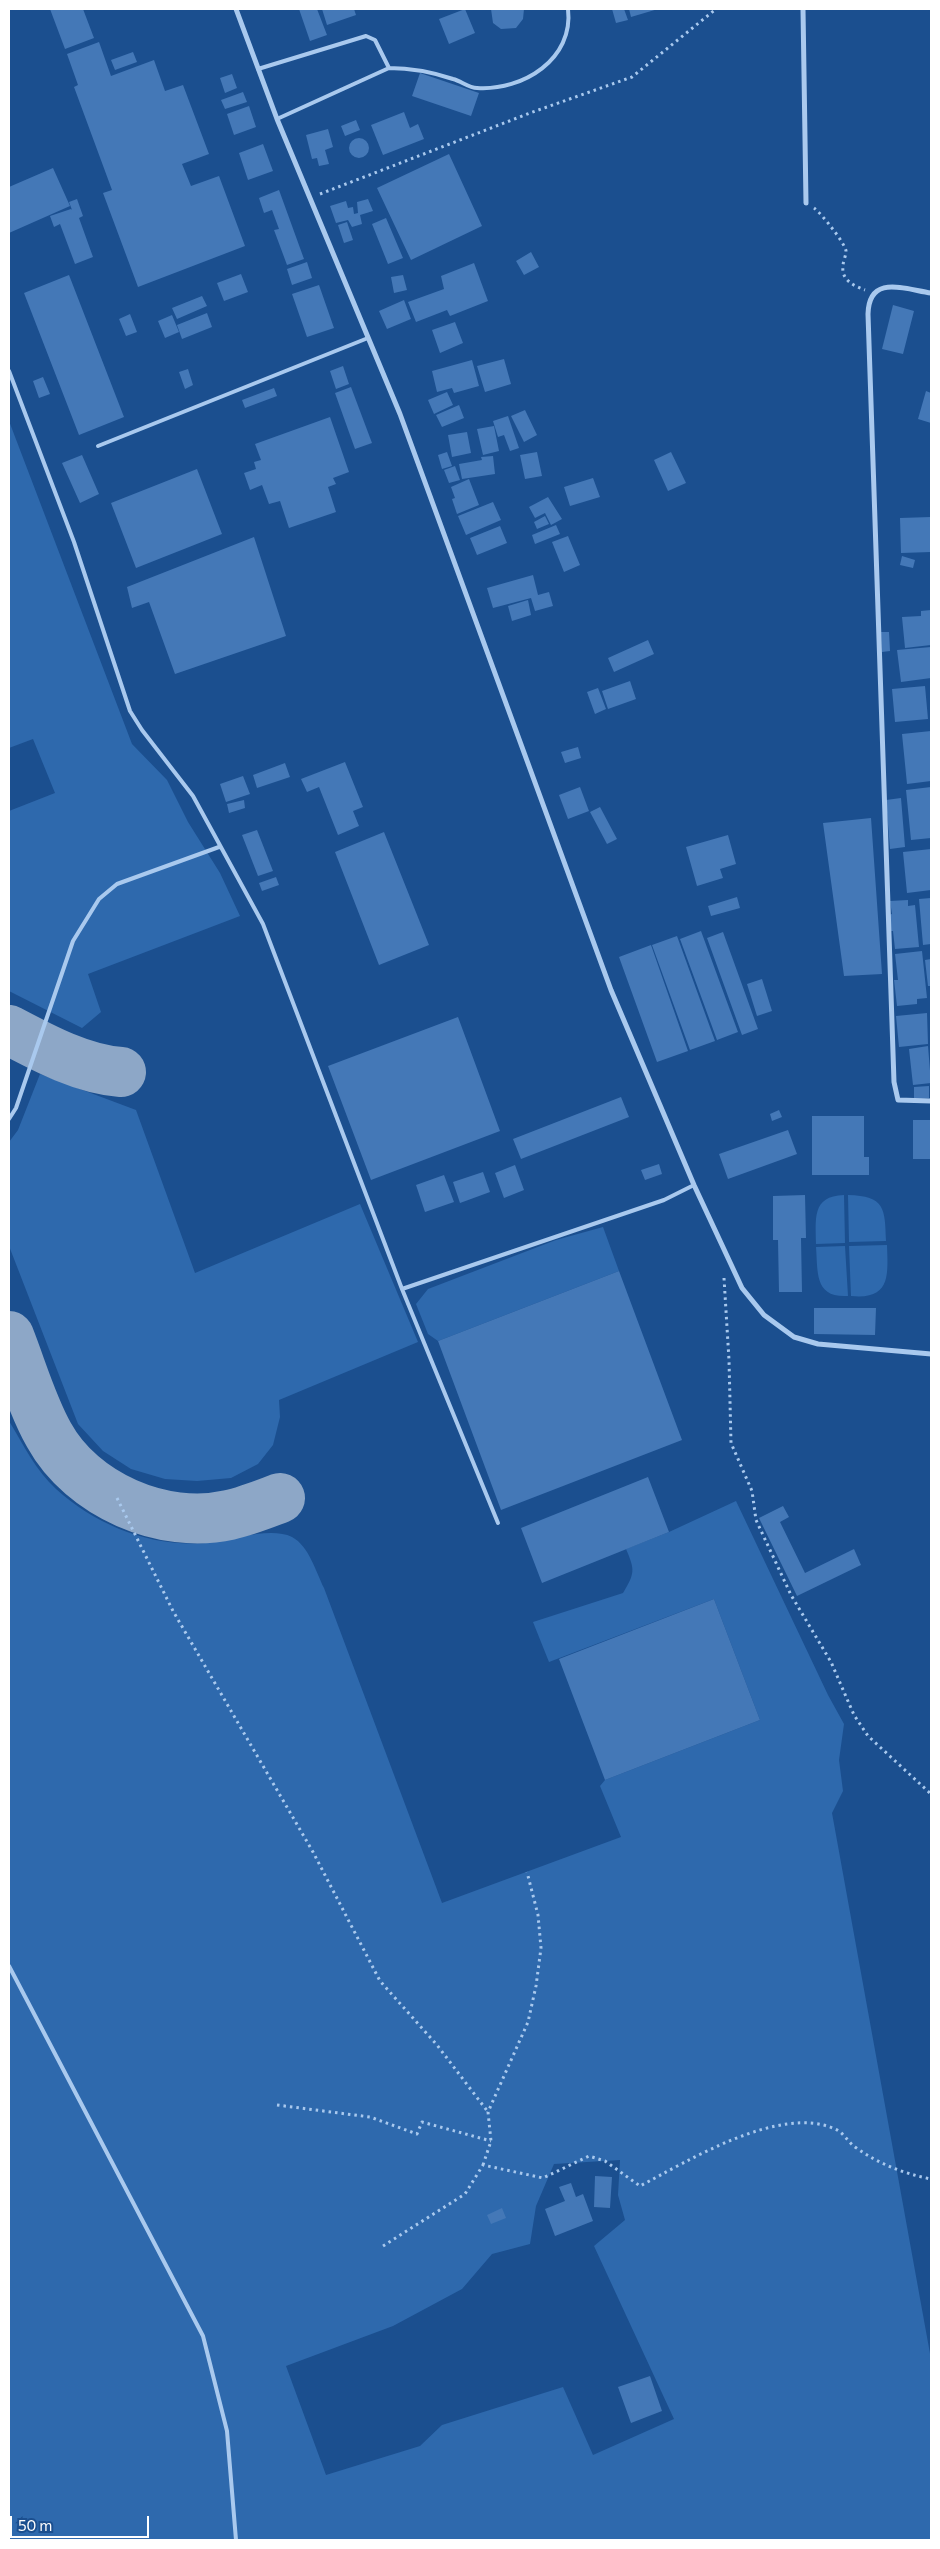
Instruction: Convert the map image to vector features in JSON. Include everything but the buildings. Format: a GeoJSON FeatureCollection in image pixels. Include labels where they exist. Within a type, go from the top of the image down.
{"type":"FeatureCollection","features":[{"type":"Feature","properties":{"kind":"street"},"geometry":{"type":"LineString","coordinates":[[236,9],[277,119],[410,441],[611,990],[694,1186],[742,1288],[764,1315],[794,1337],[818,1344],[931,1354]]}},
{"type":"Feature","properties":{"kind":"street"},"geometry":{"type":"LineString","coordinates":[[803,9],[806,203]]}},
{"type":"Feature","properties":{"kind":"street"},"geometry":{"type":"LineString","coordinates":[[931,293],[892,287],[880,288],[872,293],[868,303],[894,1082],[898,1100],[931,1101]]}},
{"type":"Feature","properties":{"kind":"lane"},"geometry":{"type":"LineString","coordinates":[[277,119],[389,68],[404,68],[436,74],[476,88],[496,87],[521,81],[540,70],[557,56],[565,37],[568,9]]}},
{"type":"Feature","properties":{"kind":"lane"},"geometry":{"type":"LineString","coordinates":[[258,69],[366,36],[375,40],[389,68]]}},
{"type":"Feature","properties":{"kind":"lane"},"geometry":{"type":"LineString","coordinates":[[98,446],[368,338]]}},
{"type":"Feature","properties":{"kind":"lane"},"geometry":{"type":"LineString","coordinates":[[9,371],[74,542],[130,711],[142,730],[193,796],[219,847],[263,924],[402,1289],[498,1523]]}},
{"type":"Feature","properties":{"kind":"lane"},"geometry":{"type":"LineString","coordinates":[[9,1119],[16,1108],[73,941],[99,899],[117,884],[219,847]]}},
{"type":"Feature","properties":{"kind":"lane"},"geometry":{"type":"LineString","coordinates":[[402,1289],[664,1200],[694,1186]]}},
{"type":"Feature","properties":{"kind":"lane"},"geometry":{"type":"LineString","coordinates":[[9,1966],[203,2336],[227,2432],[236,2540]]}},
{"type":"Feature","properties":{"kind":"path"},"geometry":{"type":"LineString","coordinates":[[310,197],[530,113],[632,77],[716,9]]}},
{"type":"Feature","properties":{"kind":"path"},"geometry":{"type":"LineString","coordinates":[[806,203],[822,214],[830,228],[839,236],[846,250],[842,269],[846,278],[851,284],[872,293]]}},
{"type":"Feature","properties":{"kind":"path"},"geometry":{"type":"LineString","coordinates":[[724,1273],[730,1368],[730,1443],[752,1491],[756,1520],[791,1595],[831,1662],[854,1715],[868,1736],[931,1794]]}},
{"type":"Feature","properties":{"kind":"path"},"geometry":{"type":"LineString","coordinates":[[116,1498],[173,1611],[313,1852],[380,1981],[437,2046],[488,2112]]}},
{"type":"Feature","properties":{"kind":"path"},"geometry":{"type":"LineString","coordinates":[[383,2246],[466,2194],[483,2165],[491,2141],[488,2112],[528,2022],[536,1986],[541,1948],[538,1915],[527,1872]]}},
{"type":"Feature","properties":{"kind":"path"},"geometry":{"type":"LineString","coordinates":[[278,2105],[370,2117],[417,2134],[422,2122],[491,2141]]}},
{"type":"Feature","properties":{"kind":"path"},"geometry":{"type":"LineString","coordinates":[[483,2165],[543,2178],[589,2156],[605,2162],[640,2186],[735,2138],[767,2128],[815,2124],[836,2129],[872,2159],[901,2172],[931,2179]]}},
{"type":"Feature","properties":{"kind":"shaded area"},"geometry":{"type":"Polygon","coordinates":[[[9,421],[132,744],[167,780],[188,822],[220,873],[240,916],[88,974],[101,1012],[82,1028],[9,991],[9,811],[55,793],[33,739],[9,748],[9,421]]]}},
{"type":"Feature","properties":{"kind":"shaded area"},"geometry":{"type":"Polygon","coordinates":[[[40,1074],[136,1110],[195,1273],[360,1204],[418,1342],[279,1400],[280,1417],[273,1445],[258,1464],[231,1478],[197,1481],[165,1479],[131,1469],[103,1451],[78,1424],[9,1246],[9,1142],[18,1130],[40,1074]]]}},
{"type":"Feature","properties":{"kind":"shaded area"},"geometry":{"type":"Polygon","coordinates":[[[844,1195],[845,1243],[816,1244],[816,1218],[821,1205],[833,1196],[844,1195]]]}},
{"type":"Feature","properties":{"kind":"shaded area"},"geometry":{"type":"Polygon","coordinates":[[[848,1195],[860,1196],[876,1201],[883,1212],[885,1220],[886,1241],[849,1242],[848,1195]]]}},
{"type":"Feature","properties":{"kind":"shaded area"},"geometry":{"type":"Polygon","coordinates":[[[603,1227],[619,1271],[438,1341],[428,1334],[416,1304],[428,1289],[556,1240],[603,1227]]]}},
{"type":"Feature","properties":{"kind":"shaded area"},"geometry":{"type":"Polygon","coordinates":[[[887,1245],[887,1275],[880,1290],[874,1294],[851,1296],[849,1246],[887,1245]]]}},
{"type":"Feature","properties":{"kind":"shaded area"},"geometry":{"type":"Polygon","coordinates":[[[845,1246],[848,1296],[829,1293],[823,1288],[818,1274],[816,1247],[845,1246]]]}},
{"type":"Feature","properties":{"kind":"shaded area"},"geometry":{"type":"Polygon","coordinates":[[[9,1421],[30,1457],[49,1482],[73,1503],[109,1525],[150,1539],[193,1544],[264,1533],[284,1534],[298,1541],[311,1560],[324,1588],[442,1903],[621,1837],[600,1786],[605,1780],[760,1720],[714,1599],[549,1662],[533,1622],[623,1593],[632,1576],[631,1562],[626,1549],[669,1532],[736,1501],[828,1695],[844,1724],[839,1760],[843,1791],[832,1813],[931,2359],[931,2540],[9,2540],[9,1421]],[[620,2160],[554,2164],[536,2206],[530,2244],[492,2254],[462,2289],[393,2326],[286,2366],[326,2475],[420,2446],[442,2425],[563,2387],[593,2455],[674,2419],[594,2246],[625,2220],[618,2195],[620,2160]]]}},
{"type":"Feature","properties":{"kind":"taxiway"},"geometry":{"type":"LineString","coordinates":[[9,1030],[77,1062],[92,1067],[121,1072]]}},
{"type":"Feature","properties":{"kind":"taxiway"},"geometry":{"type":"LineString","coordinates":[[9,1336],[32,1399],[49,1435],[64,1456],[82,1475],[103,1491],[127,1503],[152,1512],[178,1517],[204,1518],[229,1515],[280,1498]]}}]}
